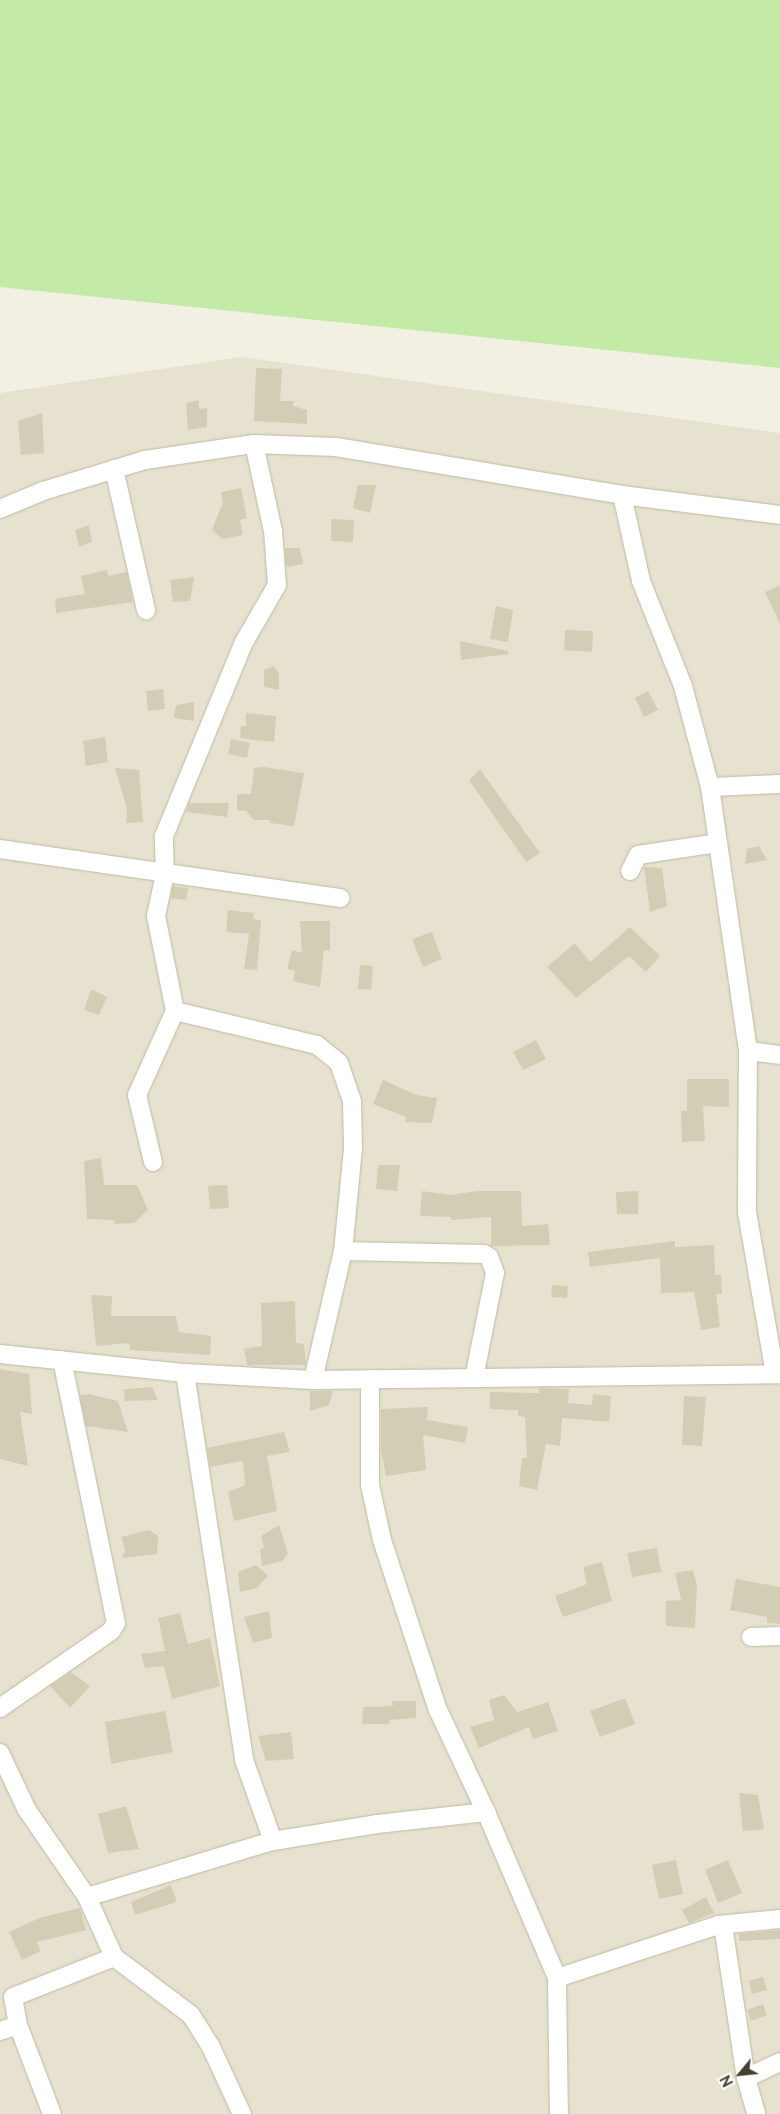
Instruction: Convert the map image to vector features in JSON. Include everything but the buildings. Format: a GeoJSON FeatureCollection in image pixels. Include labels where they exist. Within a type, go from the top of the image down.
{"type":"FeatureCollection","features":[{"type":"Feature","properties":{"kind":"street"},"geometry":{"type":"LineString","coordinates":[[153,1162],[137,1095],[175,1011],[156,916],[165,874],[164,836],[243,644],[277,585],[272,532],[254,444]]}},
{"type":"Feature","properties":{"kind":"street"},"geometry":{"type":"LineString","coordinates":[[0,509],[145,460],[254,444],[336,447],[622,495],[780,515]]}},
{"type":"Feature","properties":{"kind":"street"},"geometry":{"type":"LineString","coordinates":[[114,469],[146,610]]}},
{"type":"Feature","properties":{"kind":"street"},"geometry":{"type":"LineString","coordinates":[[0,1354],[184,1373],[314,1380],[778,1374],[747,1212],[748,1051],[710,787],[683,686],[641,581],[622,495]]}},
{"type":"Feature","properties":{"kind":"street"},"geometry":{"type":"LineString","coordinates":[[710,787],[780,784]]}},
{"type":"Feature","properties":{"kind":"street"},"geometry":{"type":"LineString","coordinates":[[630,871],[638,855],[717,843]]}},
{"type":"Feature","properties":{"kind":"street"},"geometry":{"type":"LineString","coordinates":[[0,849],[340,898]]}},
{"type":"Feature","properties":{"kind":"street"},"geometry":{"type":"LineString","coordinates":[[175,1011],[317,1045],[339,1063],[352,1102],[353,1148],[344,1251],[314,1380]]}},
{"type":"Feature","properties":{"kind":"street"},"geometry":{"type":"LineString","coordinates":[[748,1051],[780,1055]]}},
{"type":"Feature","properties":{"kind":"street"},"geometry":{"type":"LineString","coordinates":[[344,1251],[484,1254],[489,1258],[495,1273],[474,1378]]}},
{"type":"Feature","properties":{"kind":"street"},"geometry":{"type":"LineString","coordinates":[[0,1708],[112,1631],[116,1623],[62,1360]]}},
{"type":"Feature","properties":{"kind":"street"},"geometry":{"type":"LineString","coordinates":[[184,1373],[244,1760],[273,1841]]}},
{"type":"Feature","properties":{"kind":"street"},"geometry":{"type":"LineString","coordinates":[[370,1379],[370,1485],[382,1540],[438,1710],[486,1812],[558,1978],[559,2114]]}},
{"type":"Feature","properties":{"kind":"street"},"geometry":{"type":"LineString","coordinates":[[751,1637],[780,1636]]}},
{"type":"Feature","properties":{"kind":"street"},"geometry":{"type":"LineString","coordinates":[[0,1753],[27,1810],[88,1896],[114,1957],[191,2015],[210,2045],[242,2114]]}},
{"type":"Feature","properties":{"kind":"street"},"geometry":{"type":"LineString","coordinates":[[88,1896],[273,1841],[376,1824],[486,1812]]}},
{"type":"Feature","properties":{"kind":"street"},"geometry":{"type":"LineString","coordinates":[[558,1978],[723,1925],[780,1919]]}},
{"type":"Feature","properties":{"kind":"street"},"geometry":{"type":"LineString","coordinates":[[723,1925],[746,2078],[756,2114]]}},
{"type":"Feature","properties":{"kind":"street"},"geometry":{"type":"LineString","coordinates":[[52,2114],[18,2025],[12,2002],[16,1994],[114,1957]]}},
{"type":"Feature","properties":{"kind":"street"},"geometry":{"type":"LineString","coordinates":[[0,2031],[18,2025]]}},
{"type":"Feature","properties":{"kind":"street"},"geometry":{"type":"LineString","coordinates":[[746,2078],[780,2062]]}},
{"type":"Feature","properties":{"kind":"shaded area"},"geometry":{"type":"Polygon","coordinates":[[[241,357],[780,433],[780,2114],[0,2114],[0,393],[241,357]]]}},
{"type":"Feature","properties":{"kind":"green space"},"geometry":{"type":"Polygon","coordinates":[[[0,0],[780,0],[780,368],[0,287],[0,0]]]}}]}
